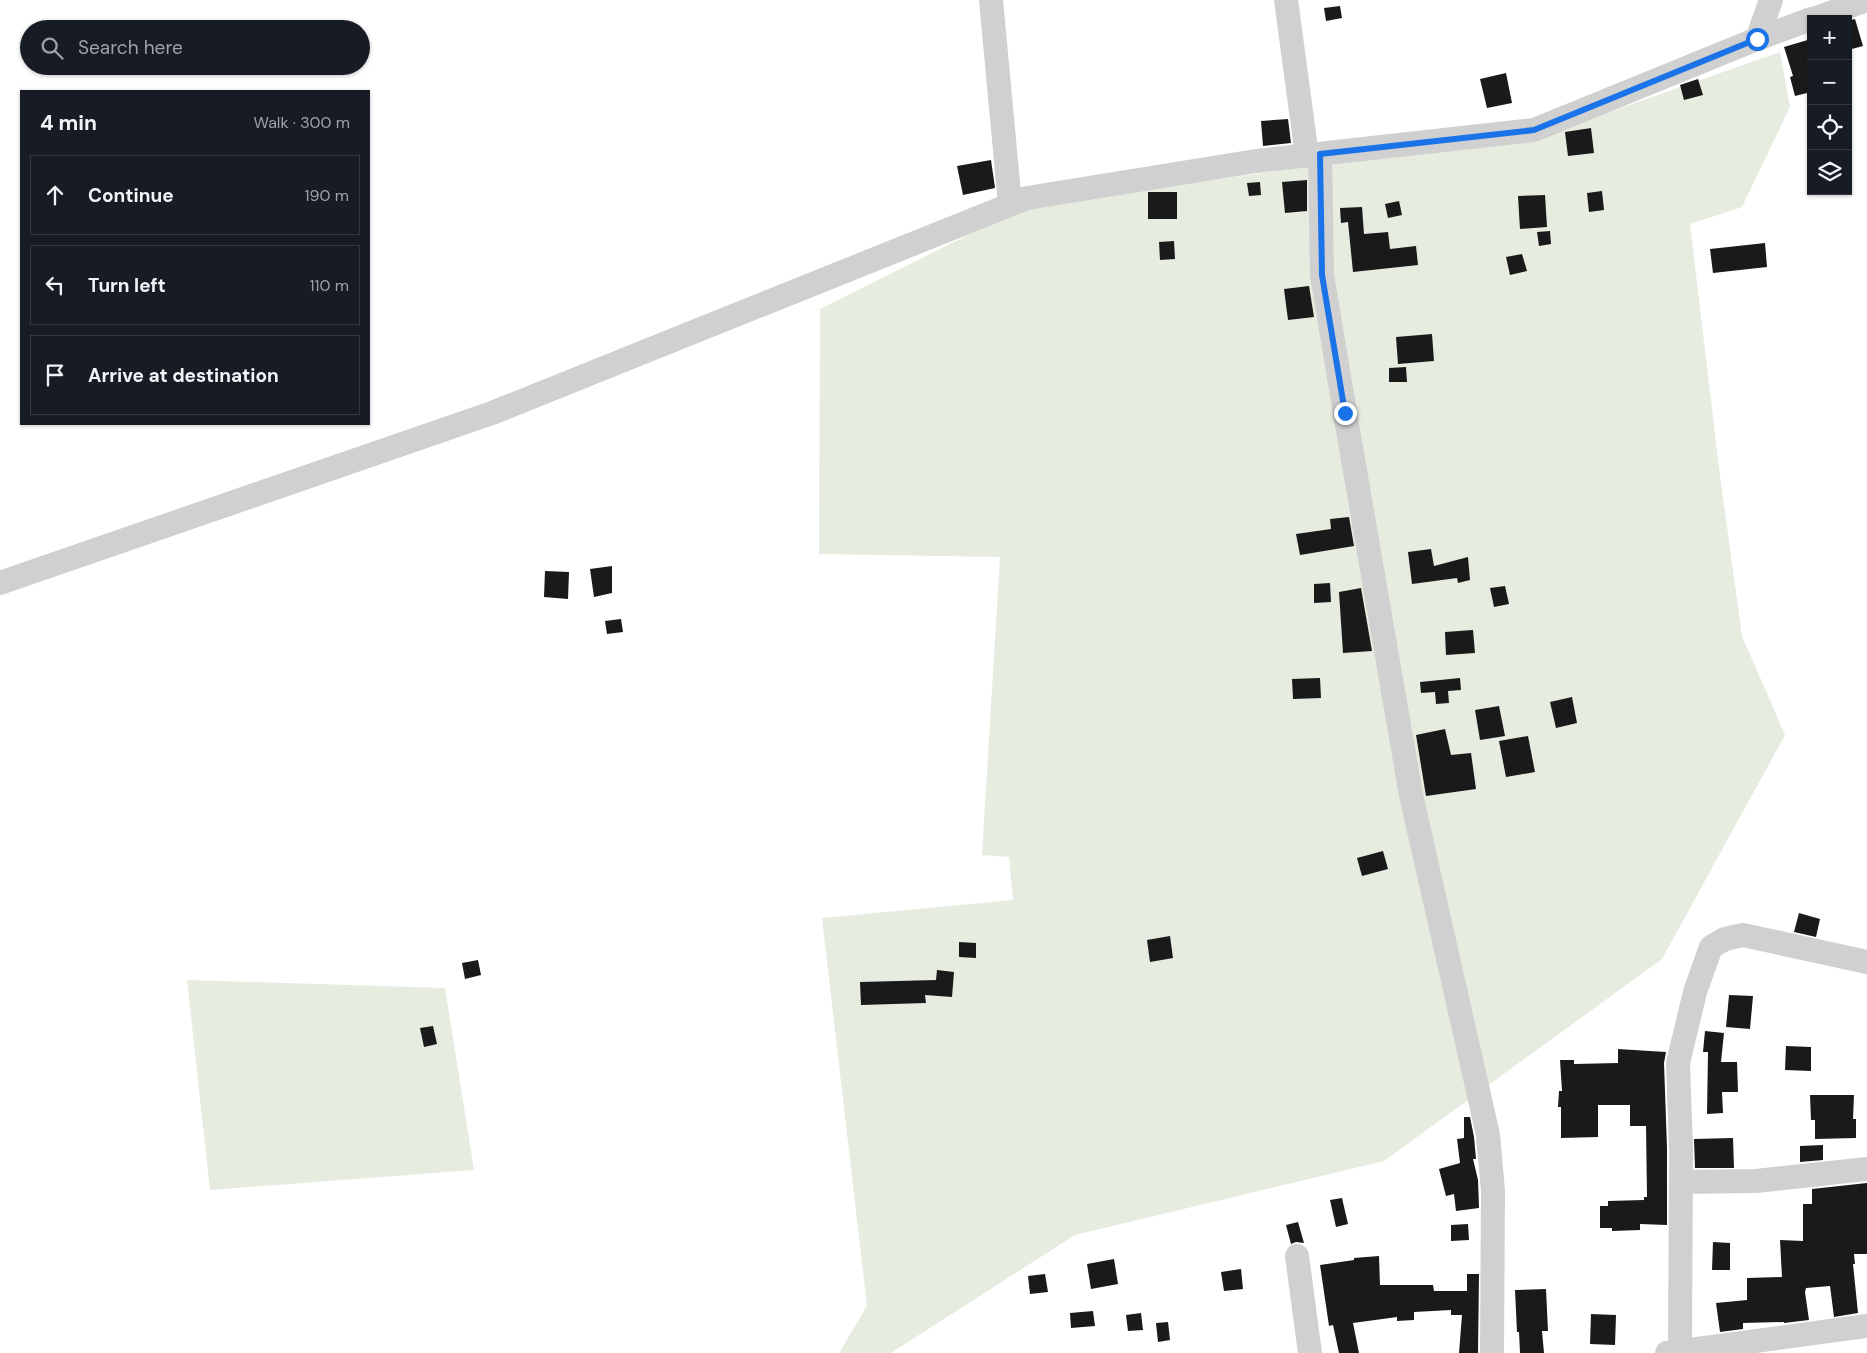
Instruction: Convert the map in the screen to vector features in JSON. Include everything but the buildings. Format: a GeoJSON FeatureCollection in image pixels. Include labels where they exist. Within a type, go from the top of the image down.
{"type":"FeatureCollection","features":[{"type":"Feature","properties":{"kind":"street"},"geometry":{"type":"LineString","coordinates":[[991,0],[1010,204]]}},
{"type":"Feature","properties":{"kind":"street"},"geometry":{"type":"LineString","coordinates":[[1286,0],[1313,155],[1322,275],[1411,795],[1488,1135],[1493,1191],[1492,1353]]}},
{"type":"Feature","properties":{"kind":"street"},"geometry":{"type":"LineString","coordinates":[[1757,39],[1771,0]]}},
{"type":"Feature","properties":{"kind":"street"},"geometry":{"type":"LineString","coordinates":[[1824,15],[1867,0]]}},
{"type":"Feature","properties":{"kind":"street"},"geometry":{"type":"LineString","coordinates":[[0,583],[492,413],[1027,198],[1256,161],[1534,130],[1757,39],[1807,21]]}},
{"type":"Feature","properties":{"kind":"street"},"geometry":{"type":"LineString","coordinates":[[1867,962],[1743,935],[1725,939],[1711,947],[1696,992],[1678,1063],[1681,1182],[1676,1352],[1867,1326]]}},
{"type":"Feature","properties":{"kind":"street"},"geometry":{"type":"LineString","coordinates":[[1681,1182],[1756,1181],[1867,1170]]}},
{"type":"Feature","properties":{"kind":"street"},"geometry":{"type":"LineString","coordinates":[[1297,1256],[1310,1353]]}},
{"type":"Feature","properties":{"kind":"shaded area"},"geometry":{"type":"Polygon","coordinates":[[[1780,52],[1790,107],[1742,207],[1690,224],[1720,476],[1742,636],[1785,735],[1662,959],[1384,1161],[1075,1235],[891,1353],[839,1353],[867,1306],[822,918],[1013,900],[1009,857],[982,855],[1000,557],[819,554],[820,309],[1024,207],[1311,166],[1530,140],[1780,52]]]}},
{"type":"Feature","properties":{"kind":"shaded area"},"geometry":{"type":"Polygon","coordinates":[[[187,980],[445,988],[474,1170],[210,1190],[187,980]]]}},
{"type":"Feature","properties":{"kind":"route"},"geometry":{"type":"LineString","coordinates":[[1345,413],[1322,275],[1320,154],[1534,130],[1757,39]]}}]}
